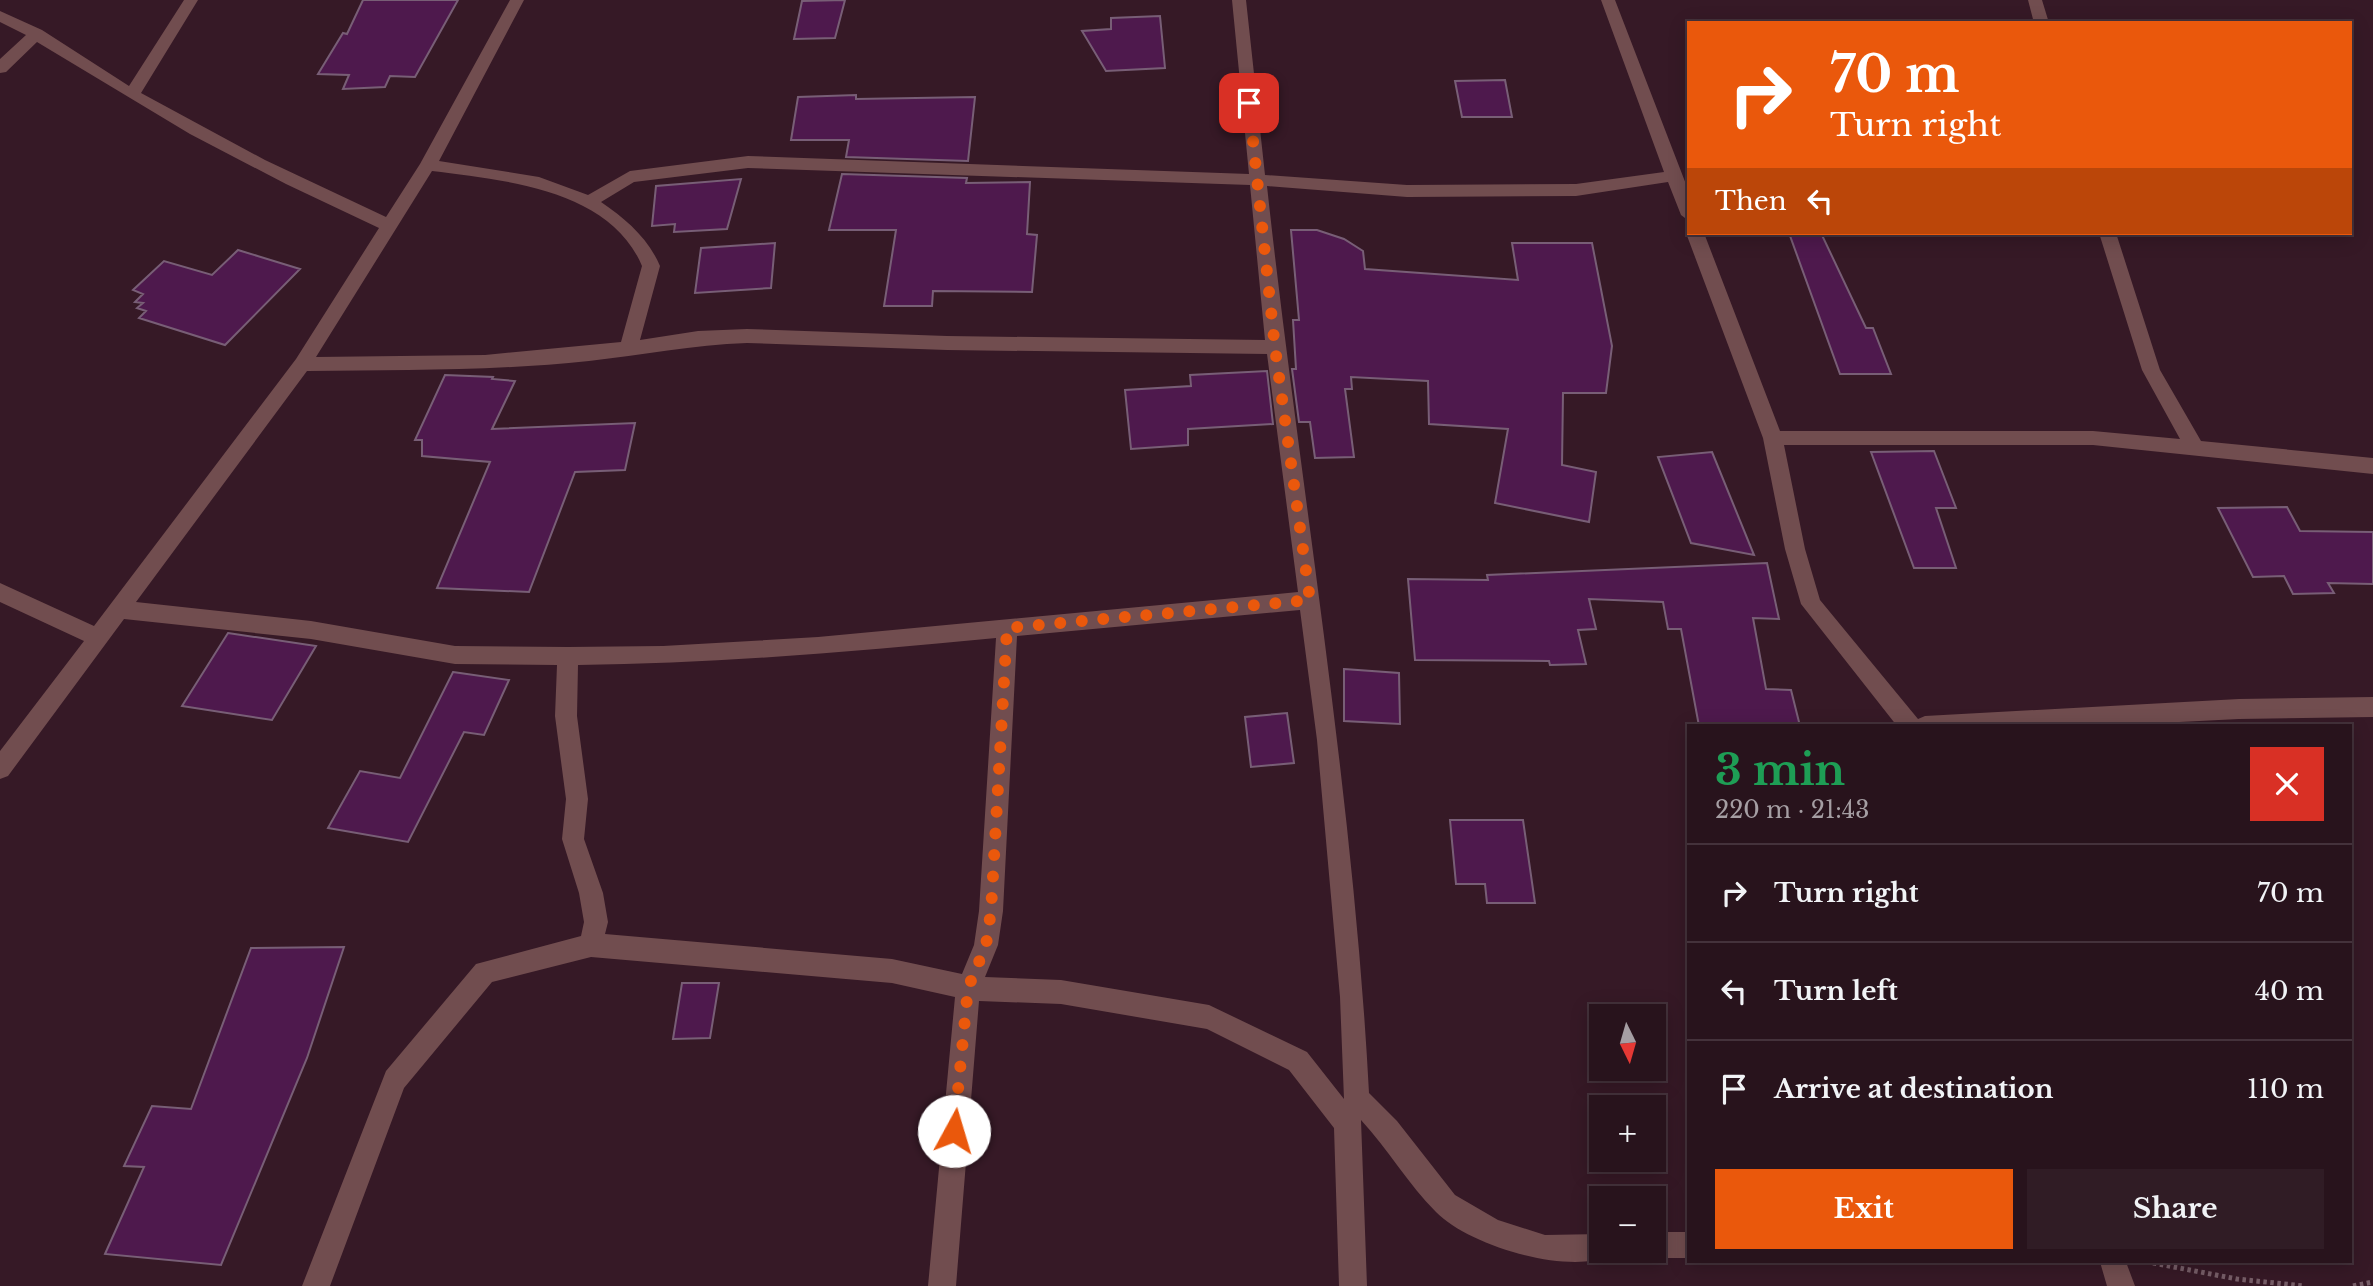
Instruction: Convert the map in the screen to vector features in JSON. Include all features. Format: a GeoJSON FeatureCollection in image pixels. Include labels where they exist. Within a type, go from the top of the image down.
{"type":"FeatureCollection","features":[{"type":"Feature","properties":{"kind":"street"},"geometry":{"type":"LineString","coordinates":[[132,94],[191,0]]}},
{"type":"Feature","properties":{"kind":"street"},"geometry":{"type":"LineString","coordinates":[[0,769],[302,364],[428,165],[517,0]]}},
{"type":"Feature","properties":{"kind":"street"},"geometry":{"type":"LineString","coordinates":[[1239,0],[1275,348],[1328,740],[1349,970],[1357,1098],[1347,1124],[1353,1286]]}},
{"type":"Feature","properties":{"kind":"street"},"geometry":{"type":"LineString","coordinates":[[1608,0],[1687,210]]}},
{"type":"Feature","properties":{"kind":"street"},"geometry":{"type":"LineString","coordinates":[[2035,0],[2041,21]]}},
{"type":"Feature","properties":{"kind":"street"},"geometry":{"type":"LineString","coordinates":[[0,16],[37,33],[132,94],[309,190],[390,226]]}},
{"type":"Feature","properties":{"kind":"street"},"geometry":{"type":"LineString","coordinates":[[0,68],[37,33]]}},
{"type":"Feature","properties":{"kind":"street"},"geometry":{"type":"LineString","coordinates":[[589,202],[630,177],[748,162],[1257,180],[1407,191],[1563,190],[1674,176]]}},
{"type":"Feature","properties":{"kind":"street"},"geometry":{"type":"LineString","coordinates":[[428,165],[516,177],[559,188],[589,202],[624,227],[647,256],[651,266],[629,348]]}},
{"type":"Feature","properties":{"kind":"street"},"geometry":{"type":"LineString","coordinates":[[1696,235],[1773,438],[1795,549],[1811,604],[1908,724]]}},
{"type":"Feature","properties":{"kind":"street"},"geometry":{"type":"LineString","coordinates":[[2109,235],[2151,370],[2195,448]]}},
{"type":"Feature","properties":{"kind":"street"},"geometry":{"type":"LineString","coordinates":[[302,364],[485,362],[629,348],[698,338],[747,336],[947,343],[1275,348]]}},
{"type":"Feature","properties":{"kind":"street"},"geometry":{"type":"LineString","coordinates":[[1773,438],[2094,438],[2373,466]]}},
{"type":"Feature","properties":{"kind":"street"},"geometry":{"type":"LineString","coordinates":[[0,592],[97,637]]}},
{"type":"Feature","properties":{"kind":"street"},"geometry":{"type":"LineString","coordinates":[[118,609],[311,630],[455,655],[568,656],[663,655],[818,646],[1310,600]]}},
{"type":"Feature","properties":{"kind":"street"},"geometry":{"type":"LineString","coordinates":[[942,1286],[968,988],[986,945],[991,911],[1007,628]]}},
{"type":"Feature","properties":{"kind":"street"},"geometry":{"type":"LineString","coordinates":[[568,656],[566,716],[577,799],[573,839],[591,893],[596,922],[591,945]]}},
{"type":"Feature","properties":{"kind":"street"},"geometry":{"type":"LineString","coordinates":[[1962,724],[2239,709],[2373,707]]}},
{"type":"Feature","properties":{"kind":"street"},"geometry":{"type":"LineString","coordinates":[[316,1286],[396,1080],[485,972],[591,945],[892,971],[968,988],[1061,992],[1209,1017],[1298,1061],[1347,1124]]}},
{"type":"Feature","properties":{"kind":"street"},"geometry":{"type":"LineString","coordinates":[[1357,1098],[1388,1130],[1446,1204],[1492,1232],[1545,1248],[1589,1247]]}},
{"type":"Feature","properties":{"kind":"street"},"geometry":{"type":"LineString","coordinates":[[1666,1245],[1687,1245]]}},
{"type":"Feature","properties":{"kind":"street"},"geometry":{"type":"LineString","coordinates":[[2113,1263],[2121,1286]]}},
{"type":"Feature","properties":{"kind":"path"},"geometry":{"type":"LineString","coordinates":[[2152,1263],[2238,1279],[2304,1286]]}},
{"type":"Feature","properties":{"kind":"path"},"geometry":{"type":"LineString","coordinates":[[2353,1286],[2373,1282]]}},
{"type":"Feature","properties":{"kind":"building"},"geometry":{"type":"Polygon","coordinates":[[[363,0],[458,0],[415,77],[390,76],[385,87],[343,89],[349,75],[318,74],[343,33],[347,34],[363,0]]]}},
{"type":"Feature","properties":{"kind":"building"},"geometry":{"type":"Polygon","coordinates":[[[845,0],[835,38],[794,39],[802,1],[845,0]]]}},
{"type":"Feature","properties":{"kind":"building"},"geometry":{"type":"Polygon","coordinates":[[[1160,16],[1165,68],[1106,71],[1082,31],[1111,29],[1111,18],[1160,16]]]}},
{"type":"Feature","properties":{"kind":"building"},"geometry":{"type":"Polygon","coordinates":[[[1505,80],[1512,117],[1462,117],[1455,81],[1505,80]]]}},
{"type":"Feature","properties":{"kind":"building"},"geometry":{"type":"Polygon","coordinates":[[[856,95],[856,99],[975,97],[968,161],[846,157],[849,140],[791,140],[798,97],[856,95]]]}},
{"type":"Feature","properties":{"kind":"building"},"geometry":{"type":"Polygon","coordinates":[[[842,174],[967,178],[966,183],[1030,182],[1027,234],[1037,235],[1032,292],[933,291],[932,306],[884,306],[896,230],[829,230],[842,174]]]}},
{"type":"Feature","properties":{"kind":"building"},"geometry":{"type":"Polygon","coordinates":[[[741,179],[727,229],[674,232],[675,224],[652,226],[656,186],[741,179]]]}},
{"type":"Feature","properties":{"kind":"building"},"geometry":{"type":"Polygon","coordinates":[[[1291,230],[1317,230],[1344,239],[1363,251],[1365,269],[1518,280],[1512,243],[1592,243],[1612,346],[1606,393],[1563,393],[1562,465],[1596,472],[1589,522],[1495,503],[1508,429],[1429,424],[1428,381],[1351,377],[1352,389],[1345,389],[1354,457],[1315,458],[1310,422],[1299,422],[1292,369],[1296,369],[1293,320],[1299,320],[1291,230]]]}},
{"type":"Feature","properties":{"kind":"building"},"geometry":{"type":"Polygon","coordinates":[[[1790,235],[1822,235],[1866,328],[1873,328],[1891,374],[1840,374],[1790,235]]]}},
{"type":"Feature","properties":{"kind":"building"},"geometry":{"type":"Polygon","coordinates":[[[775,243],[771,288],[695,293],[701,248],[775,243]]]}},
{"type":"Feature","properties":{"kind":"building"},"geometry":{"type":"Polygon","coordinates":[[[238,250],[300,269],[225,345],[139,318],[146,311],[137,308],[143,303],[135,302],[143,294],[133,290],[164,261],[212,275],[238,250]]]}},
{"type":"Feature","properties":{"kind":"building"},"geometry":{"type":"Polygon","coordinates":[[[1267,371],[1273,424],[1188,429],[1188,445],[1131,449],[1125,390],[1191,386],[1190,375],[1267,371]]]}},
{"type":"Feature","properties":{"kind":"building"},"geometry":{"type":"Polygon","coordinates":[[[445,375],[493,377],[492,379],[515,381],[492,429],[635,423],[625,470],[575,472],[529,592],[437,588],[490,462],[422,456],[422,440],[415,440],[445,375]]]}},
{"type":"Feature","properties":{"kind":"building"},"geometry":{"type":"Polygon","coordinates":[[[1934,451],[1956,508],[1936,508],[1956,568],[1914,568],[1871,452],[1934,451]]]}},
{"type":"Feature","properties":{"kind":"building"},"geometry":{"type":"Polygon","coordinates":[[[1712,452],[1754,555],[1691,543],[1658,457],[1712,452]]]}},
{"type":"Feature","properties":{"kind":"building"},"geometry":{"type":"Polygon","coordinates":[[[2287,507],[2300,531],[2373,532],[2373,584],[2328,583],[2334,593],[2293,594],[2284,576],[2253,577],[2218,508],[2287,507]]]}},
{"type":"Feature","properties":{"kind":"building"},"geometry":{"type":"Polygon","coordinates":[[[1767,563],[1779,619],[1753,618],[1766,689],[1791,690],[1800,724],[1699,724],[1681,629],[1668,629],[1663,602],[1589,599],[1596,629],[1578,630],[1586,664],[1550,665],[1549,661],[1415,660],[1408,579],[1488,580],[1487,575],[1767,563]]]}},
{"type":"Feature","properties":{"kind":"building"},"geometry":{"type":"Polygon","coordinates":[[[228,633],[316,646],[272,720],[182,706],[228,633]]]}},
{"type":"Feature","properties":{"kind":"building"},"geometry":{"type":"Polygon","coordinates":[[[1344,669],[1399,673],[1400,724],[1344,721],[1344,669]]]}},
{"type":"Feature","properties":{"kind":"building"},"geometry":{"type":"Polygon","coordinates":[[[453,672],[509,680],[484,735],[464,732],[408,842],[328,828],[360,771],[400,778],[453,672]]]}},
{"type":"Feature","properties":{"kind":"building"},"geometry":{"type":"Polygon","coordinates":[[[1287,713],[1294,763],[1251,767],[1245,717],[1287,713]]]}},
{"type":"Feature","properties":{"kind":"building"},"geometry":{"type":"Polygon","coordinates":[[[1450,820],[1523,820],[1535,903],[1487,903],[1485,884],[1456,884],[1450,820]]]}},
{"type":"Feature","properties":{"kind":"building"},"geometry":{"type":"Polygon","coordinates":[[[344,947],[307,1058],[221,1265],[105,1254],[144,1167],[124,1166],[152,1106],[191,1109],[251,948],[344,947]]]}},
{"type":"Feature","properties":{"kind":"building"},"geometry":{"type":"Polygon","coordinates":[[[682,983],[719,983],[710,1038],[673,1039],[682,983]]]}},
{"type":"Feature","properties":{"kind":"route"},"geometry":{"type":"LineString","coordinates":[[954,1131],[968,988],[986,945],[991,911],[1007,628],[1310,600],[1275,348],[1249,103]]}}]}
